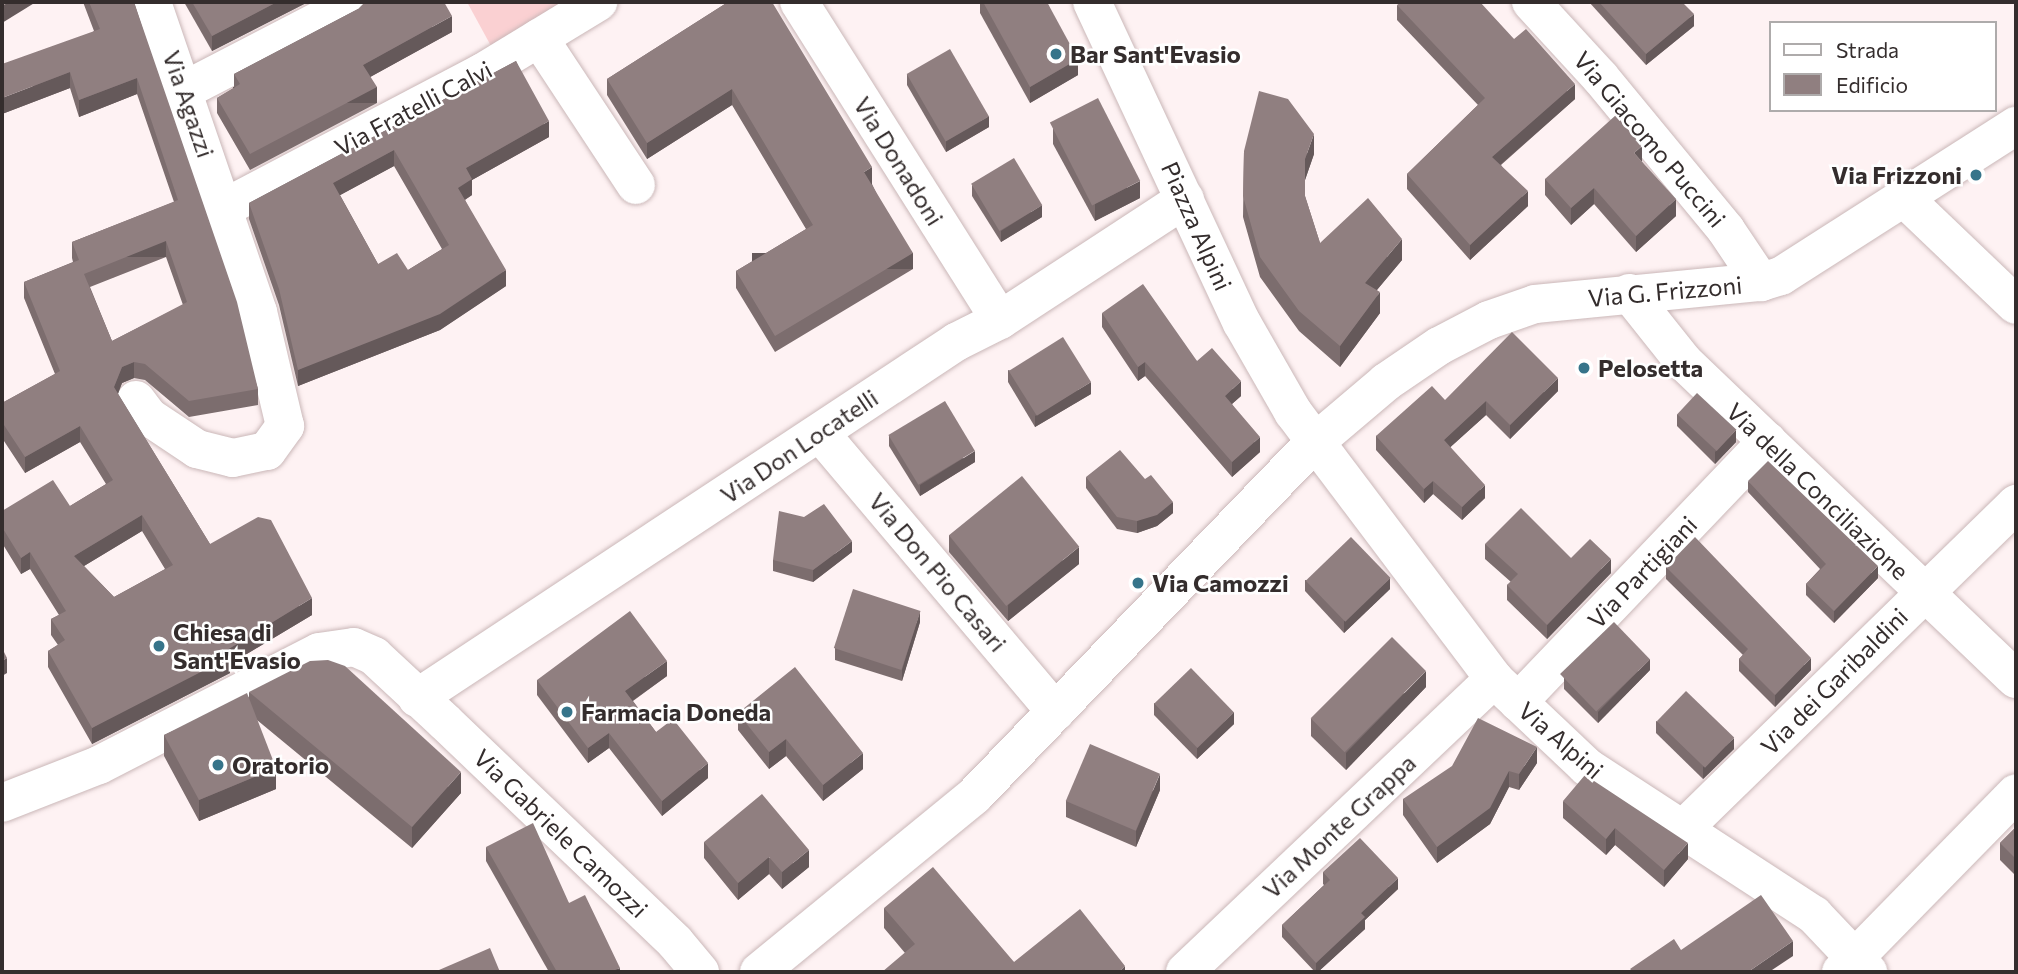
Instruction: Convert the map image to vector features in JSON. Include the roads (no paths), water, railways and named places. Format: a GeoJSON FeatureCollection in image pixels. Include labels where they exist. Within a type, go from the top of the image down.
{"type":"FeatureCollection","features":[{"type":"Feature","properties":{"kind":"street","name":"Via Agazzi"},"geometry":{"type":"LineString","coordinates":[[136,400],[149,417],[197,449],[233,458],[267,451],[285,426],[258,312],[185,90],[152,2]]}},
{"type":"Feature","properties":{"kind":"street","name":"Via Fratelli Calvi"},"geometry":{"type":"LineString","coordinates":[[224,208],[539,38],[598,2]]}},
{"type":"Feature","properties":{"kind":"street","name":"Via Donadoni"},"geometry":{"type":"LineString","coordinates":[[799,2],[1000,320]]}},
{"type":"Feature","properties":{"kind":"street","name":"Piazza Alpini"},"geometry":{"type":"LineString","coordinates":[[1092,2],[1242,323],[1313,444]]}},
{"type":"Feature","properties":{"kind":"street","name":"Via Giacomo Puccini"},"geometry":{"type":"LineString","coordinates":[[1531,2],[1600,77],[1718,220],[1760,282]]}},
{"type":"Feature","properties":{"kind":"street"},"geometry":{"type":"LineString","coordinates":[[185,90],[347,6]]}},
{"type":"Feature","properties":{"kind":"street"},"geometry":{"type":"LineString","coordinates":[[539,38],[636,186]]}},
{"type":"Feature","properties":{"kind":"street","name":"Via G. Frizzoni"},"geometry":{"type":"LineString","coordinates":[[1313,444],[1385,382],[1489,320],[1535,304],[1760,282],[1800,265],[2016,126]]}},
{"type":"Feature","properties":{"kind":"street","name":"Via Don Locatelli"},"geometry":{"type":"LineString","coordinates":[[417,698],[956,342],[1000,320],[1185,199]]}},
{"type":"Feature","properties":{"kind":"street"},"geometry":{"type":"LineString","coordinates":[[1905,199],[2016,305]]}},
{"type":"Feature","properties":{"kind":"street","name":"Via della Conciliazione"},"geometry":{"type":"LineString","coordinates":[[1629,293],[1684,362],[2016,679]]}},
{"type":"Feature","properties":{"kind":"street","name":"Via Don Pio Casari"},"geometry":{"type":"LineString","coordinates":[[820,433],[1056,712]]}},
{"type":"Feature","properties":{"kind":"street","name":"Via Partigiani"},"geometry":{"type":"LineString","coordinates":[[1506,691],[1766,441]]}},
{"type":"Feature","properties":{"kind":"street"},"geometry":{"type":"LineString","coordinates":[[760,972],[974,796],[1313,444]]}},
{"type":"Feature","properties":{"kind":"street","name":"Via Alpini"},"geometry":{"type":"LineString","coordinates":[[1313,444],[1506,691],[1587,767],[1814,915],[1855,968]]}},
{"type":"Feature","properties":{"kind":"street","name":"Via dei Garibaldini"},"geometry":{"type":"LineString","coordinates":[[1682,830],[2016,504]]}},
{"type":"Feature","properties":{"kind":"street","name":"Via Gabriele Camozzi"},"geometry":{"type":"LineString","coordinates":[[2,803],[99,765],[264,677],[337,647],[354,647],[374,656],[675,942],[700,972]]}},
{"type":"Feature","properties":{"kind":"street","name":"Via Monte Grappa"},"geometry":{"type":"LineString","coordinates":[[1185,972],[1506,691]]}},
{"type":"Feature","properties":{"kind":"street"},"geometry":{"type":"LineString","coordinates":[[1855,968],[2016,793]]}},
{"type":"Feature","properties":{"kind":"street"},"geometry":{"type":"LineString","coordinates":[[708,972],[727,967],[742,972]]}},
{"type":"Feature","properties":{"kind":"place","name":"Bar Sant'Evasio"},"geometry":{"type":"Point","coordinates":[1056,54]}},
{"type":"Feature","properties":{"kind":"place","name":"Via Frizzoni"},"geometry":{"type":"Point","coordinates":[1976,175]}},
{"type":"Feature","properties":{"kind":"place","name":"Pelosetta"},"geometry":{"type":"Point","coordinates":[1584,368]}},
{"type":"Feature","properties":{"kind":"place","name":"Via Camozzi"},"geometry":{"type":"Point","coordinates":[1138,583]}},
{"type":"Feature","properties":{"kind":"place","name":"Chiesa di Sant'Evasio"},"geometry":{"type":"Point","coordinates":[159,646]}},
{"type":"Feature","properties":{"kind":"place","name":"Farmacia Doneda"},"geometry":{"type":"Point","coordinates":[567,712]}},
{"type":"Feature","properties":{"kind":"place","name":"Oratorio"},"geometry":{"type":"Point","coordinates":[218,765]}}]}
